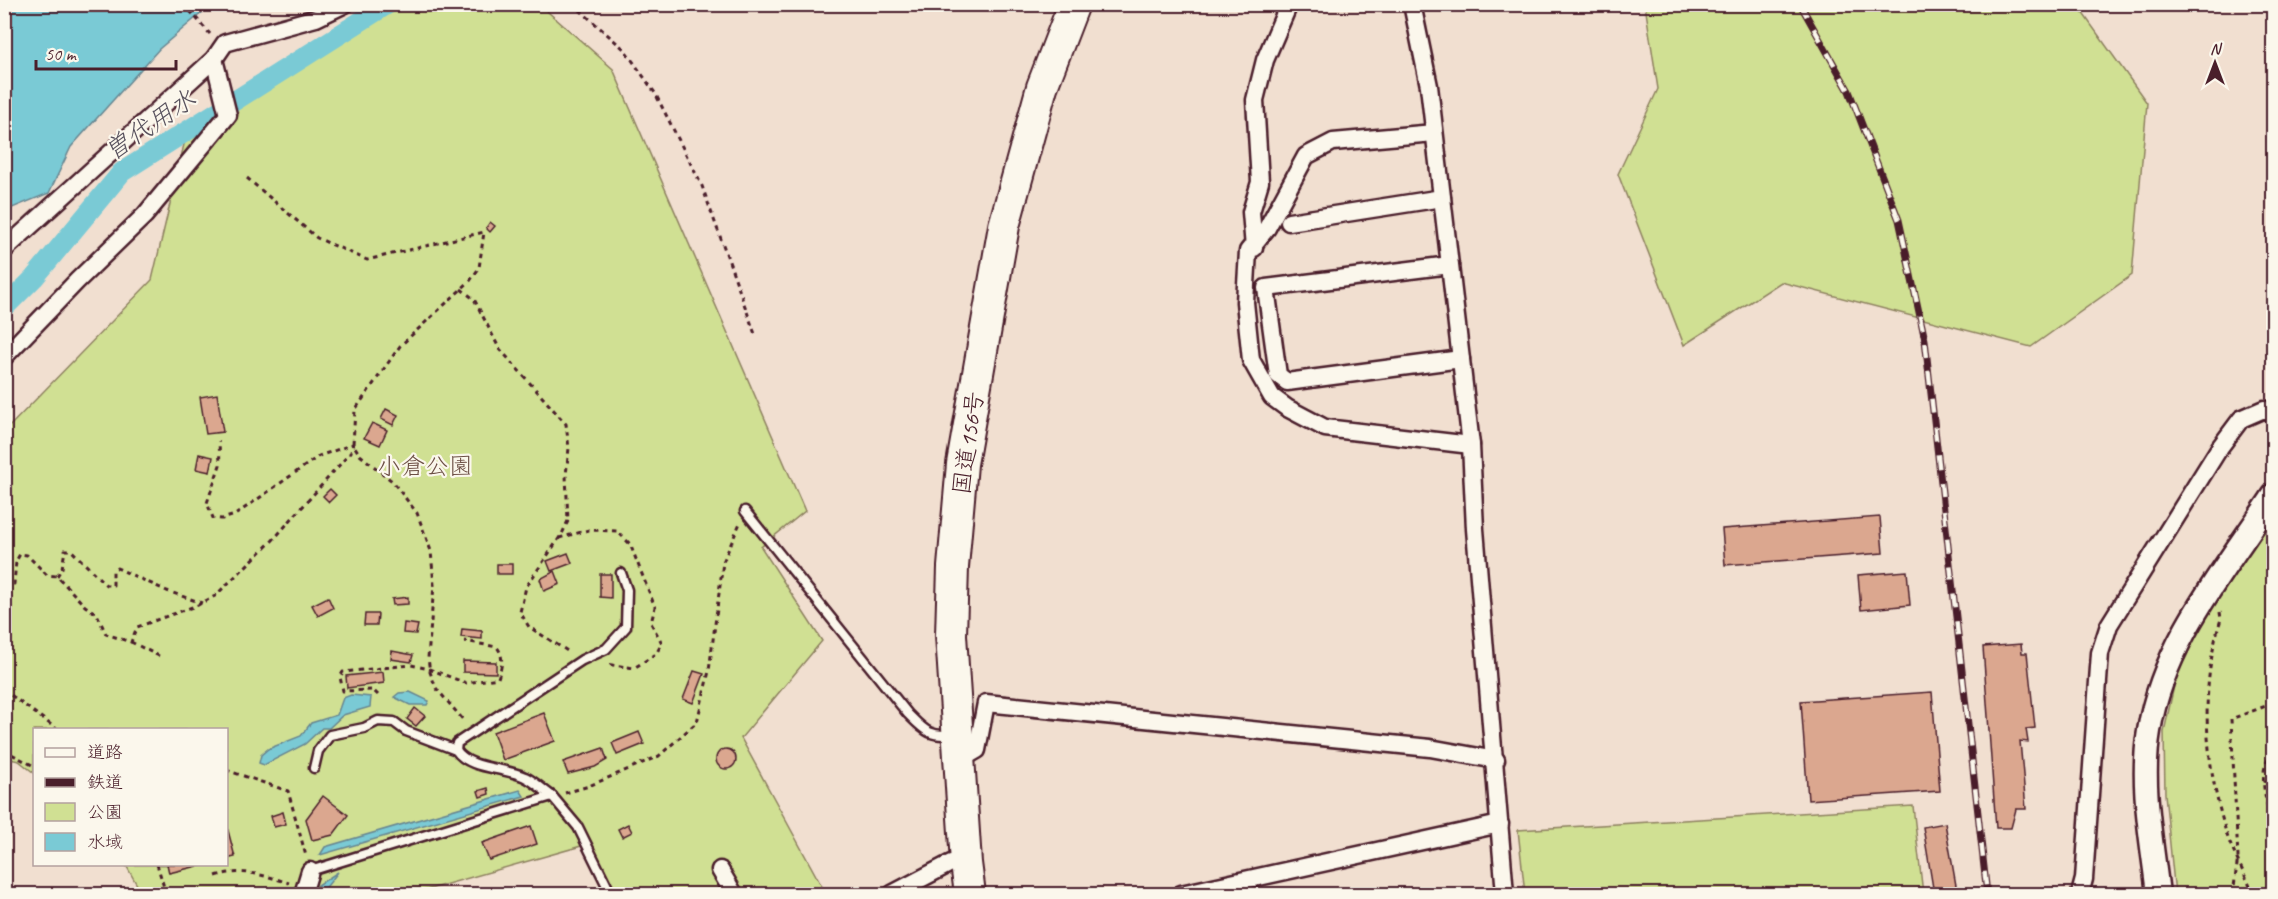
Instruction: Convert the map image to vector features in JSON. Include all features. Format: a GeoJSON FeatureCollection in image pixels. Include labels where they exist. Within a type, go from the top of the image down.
{"type":"FeatureCollection","features":[{"type":"Feature","properties":{"kind":"highway","name":"国道156号"},"geometry":{"type":"LineString","coordinates":[[970,894],[957,747],[951,635],[953,567],[962,464],[1004,226],[1042,87],[1074,4]]}},
{"type":"Feature","properties":{"kind":"street"},"geometry":{"type":"LineString","coordinates":[[4,250],[214,59],[225,43],[316,18],[345,4]]}},
{"type":"Feature","properties":{"kind":"street"},"geometry":{"type":"LineString","coordinates":[[1271,318],[1259,316],[1251,213],[1260,182],[1255,100],[1265,60],[1289,4]]}},
{"type":"Feature","properties":{"kind":"street"},"geometry":{"type":"LineString","coordinates":[[1412,4],[1429,86],[1471,445],[1475,529],[1496,760],[1505,894]]}},
{"type":"Feature","properties":{"kind":"street"},"geometry":{"type":"LineString","coordinates":[[4,357],[77,281],[146,215],[228,115],[214,59]]}},
{"type":"Feature","properties":{"kind":"street"},"geometry":{"type":"LineString","coordinates":[[1434,133],[1333,142],[1306,156],[1267,228],[1248,251],[1245,302],[1251,360],[1272,397],[1287,408],[1325,428],[1471,445]]}},
{"type":"Feature","properties":{"kind":"street"},"geometry":{"type":"LineString","coordinates":[[1289,222],[1442,198]]}},
{"type":"Feature","properties":{"kind":"street"},"geometry":{"type":"LineString","coordinates":[[1450,265],[1266,288],[1278,375],[1287,382],[1461,359]]}},
{"type":"Feature","properties":{"kind":"street"},"geometry":{"type":"LineString","coordinates":[[2080,894],[2084,879],[2100,653],[2109,625],[2220,447],[2241,419],[2264,409],[2274,415]]}},
{"type":"Feature","properties":{"kind":"street"},"geometry":{"type":"LineString","coordinates":[[2158,894],[2146,795],[2149,732],[2159,686],[2180,640],[2274,495]]}},
{"type":"Feature","properties":{"kind":"street"},"geometry":{"type":"LineString","coordinates":[[957,747],[977,750],[986,703],[1430,748],[1496,760]]}},
{"type":"Feature","properties":{"kind":"street"},"geometry":{"type":"LineString","coordinates":[[1180,894],[1500,824]]}},
{"type":"Feature","properties":{"kind":"street"},"geometry":{"type":"LineString","coordinates":[[892,894],[951,863],[966,863]]}},
{"type":"Feature","properties":{"kind":"street"},"geometry":{"type":"LineString","coordinates":[[720,870],[734,894]]}},
{"type":"Feature","properties":{"kind":"street"},"geometry":{"type":"LineString","coordinates":[[304,891],[310,871]]}},
{"type":"Feature","properties":{"kind":"lane"},"geometry":{"type":"LineString","coordinates":[[745,511],[908,714],[923,729],[957,747]]}},
{"type":"Feature","properties":{"kind":"lane"},"geometry":{"type":"LineString","coordinates":[[456,750],[457,743],[582,660],[606,649],[626,627],[627,590],[621,573]]}},
{"type":"Feature","properties":{"kind":"lane"},"geometry":{"type":"LineString","coordinates":[[314,768],[318,751],[330,735],[364,728],[378,722],[394,722],[406,731],[456,750],[460,756],[470,761],[525,777],[552,796],[578,827],[611,894]]}},
{"type":"Feature","properties":{"kind":"lane"},"geometry":{"type":"LineString","coordinates":[[310,871],[552,796]]}},
{"type":"Feature","properties":{"kind":"path"},"geometry":{"type":"LineString","coordinates":[[184,4],[204,30]]}},
{"type":"Feature","properties":{"kind":"path"},"geometry":{"type":"LineString","coordinates":[[573,4],[625,50],[655,93],[702,186],[756,337]]}},
{"type":"Feature","properties":{"kind":"path"},"geometry":{"type":"LineString","coordinates":[[131,642],[137,627],[215,596],[273,540],[351,452],[356,410],[400,346],[461,289],[479,268],[484,232],[367,260],[317,238],[247,178]]}},
{"type":"Feature","properties":{"kind":"path"},"geometry":{"type":"LineString","coordinates":[[461,289],[474,299],[499,348],[566,424],[569,448],[566,475],[568,521],[562,534],[526,587],[520,612],[529,627],[582,660]]}},
{"type":"Feature","properties":{"kind":"path"},"geometry":{"type":"LineString","coordinates":[[219,441],[220,465],[207,503],[213,518],[222,519],[235,515],[318,456],[353,444]]}},
{"type":"Feature","properties":{"kind":"path"},"geometry":{"type":"LineString","coordinates":[[353,444],[360,455],[392,481],[417,513],[431,550],[434,585],[429,669],[436,688],[474,732]]}},
{"type":"Feature","properties":{"kind":"path"},"geometry":{"type":"LineString","coordinates":[[552,796],[589,786],[659,756],[697,722],[709,671],[723,562],[745,511]]}},
{"type":"Feature","properties":{"kind":"path"},"geometry":{"type":"LineString","coordinates":[[57,576],[62,568],[65,550],[71,550],[106,585],[113,585],[113,571],[117,568],[167,591],[202,603]]}},
{"type":"Feature","properties":{"kind":"path"},"geometry":{"type":"LineString","coordinates":[[4,582],[9,585],[14,584],[16,561],[20,554],[27,555],[47,575],[57,576],[85,606],[97,614],[106,634],[131,642],[159,656]]}},
{"type":"Feature","properties":{"kind":"path"},"geometry":{"type":"LineString","coordinates":[[2211,591],[2218,605],[2221,619],[2209,677],[2207,730],[2219,806],[2227,835],[2252,891]]}},
{"type":"Feature","properties":{"kind":"path"},"geometry":{"type":"LineString","coordinates":[[378,695],[373,690],[343,692],[340,677],[343,672],[411,665],[466,683],[498,678],[502,665],[501,652],[497,646],[464,641]]}},
{"type":"Feature","properties":{"kind":"path"},"geometry":{"type":"LineString","coordinates":[[4,690],[57,728]]}},
{"type":"Feature","properties":{"kind":"path"},"geometry":{"type":"LineString","coordinates":[[2233,894],[2238,857],[2230,719],[2274,703]]}},
{"type":"Feature","properties":{"kind":"path"},"geometry":{"type":"LineString","coordinates":[[4,750],[33,765]]}},
{"type":"Feature","properties":{"kind":"path"},"geometry":{"type":"LineString","coordinates":[[2274,752],[2264,764],[2264,781],[2274,832]]}},
{"type":"Feature","properties":{"kind":"path"},"geometry":{"type":"LineString","coordinates":[[228,771],[288,791],[310,871]]}},
{"type":"Feature","properties":{"kind":"path"},"geometry":{"type":"LineString","coordinates":[[2264,781],[2274,784]]}},
{"type":"Feature","properties":{"kind":"path"},"geometry":{"type":"LineString","coordinates":[[159,866],[166,894]]}},
{"type":"Feature","properties":{"kind":"path"},"geometry":{"type":"LineString","coordinates":[[216,876],[230,872],[258,873],[304,891]]}},
{"type":"Feature","properties":{"kind":"green space","name":"小倉公園"},"geometry":{"type":"Polygon","coordinates":[[[378,5],[540,5],[613,69],[805,511],[761,547],[822,641],[741,738],[826,894],[613,894],[585,845],[412,894],[142,894],[127,866],[228,866],[228,728],[33,728],[33,772],[19,761],[5,758],[5,431],[152,280],[190,119],[378,5]]]}},
{"type":"Feature","properties":{"kind":"green space"},"geometry":{"type":"Polygon","coordinates":[[[1645,5],[2077,5],[2147,103],[2132,275],[2031,347],[1781,282],[1684,345],[1618,174],[1658,89],[1645,5]]]}},
{"type":"Feature","properties":{"kind":"green space"},"geometry":{"type":"Polygon","coordinates":[[[2273,501],[2273,894],[2175,894],[2165,794],[2164,732],[2177,672],[2205,618],[2273,501]]]}},
{"type":"Feature","properties":{"kind":"green space"},"geometry":{"type":"Polygon","coordinates":[[[1913,806],[1923,894],[1525,894],[1518,830],[1913,806]]]}},
{"type":"Feature","properties":{"kind":"water"},"geometry":{"type":"Polygon","coordinates":[[[5,4],[211,5],[159,49],[71,147],[49,193],[5,211],[5,4]]]}},
{"type":"Feature","properties":{"kind":"water"},"geometry":{"type":"Polygon","coordinates":[[[410,692],[429,701],[427,705],[410,705],[394,697],[399,693],[410,692]]]}},
{"type":"Feature","properties":{"kind":"water"},"geometry":{"type":"Polygon","coordinates":[[[351,695],[371,697],[370,707],[343,715],[329,728],[322,728],[305,744],[264,765],[259,763],[261,755],[268,749],[301,736],[311,723],[337,715],[343,698],[351,695]]]}},
{"type":"Feature","properties":{"kind":"water"},"geometry":{"type":"Polygon","coordinates":[[[520,790],[524,796],[320,855],[325,847],[520,790]]]}},
{"type":"Feature","properties":{"kind":"water"},"geometry":{"type":"Polygon","coordinates":[[[338,872],[321,894],[316,894],[318,885],[338,872]]]}},
{"type":"Feature","properties":{"kind":"building"},"geometry":{"type":"Polygon","coordinates":[[[490,222],[495,226],[490,232],[486,228],[490,222]]]}},
{"type":"Feature","properties":{"kind":"building"},"geometry":{"type":"Polygon","coordinates":[[[217,394],[223,432],[206,434],[200,397],[217,394]]]}},
{"type":"Feature","properties":{"kind":"building"},"geometry":{"type":"Polygon","coordinates":[[[386,409],[398,415],[393,425],[381,419],[386,409]]]}},
{"type":"Feature","properties":{"kind":"building"},"geometry":{"type":"Polygon","coordinates":[[[372,423],[387,430],[380,445],[364,438],[372,423]]]}},
{"type":"Feature","properties":{"kind":"building"},"geometry":{"type":"Polygon","coordinates":[[[199,454],[213,457],[210,472],[196,469],[199,454]]]}},
{"type":"Feature","properties":{"kind":"building"},"geometry":{"type":"Polygon","coordinates":[[[330,489],[336,495],[329,502],[323,496],[330,489]]]}},
{"type":"Feature","properties":{"kind":"building"},"geometry":{"type":"Polygon","coordinates":[[[1880,517],[1883,553],[1725,565],[1722,529],[1880,517]]]}},
{"type":"Feature","properties":{"kind":"building"},"geometry":{"type":"Polygon","coordinates":[[[568,553],[572,563],[551,571],[547,561],[568,553]]]}},
{"type":"Feature","properties":{"kind":"building"},"geometry":{"type":"Polygon","coordinates":[[[497,564],[512,564],[512,574],[497,574],[497,564]]]}},
{"type":"Feature","properties":{"kind":"building"},"geometry":{"type":"Polygon","coordinates":[[[555,571],[560,584],[544,591],[540,579],[555,571]]]}},
{"type":"Feature","properties":{"kind":"building"},"geometry":{"type":"Polygon","coordinates":[[[1907,571],[1910,605],[1861,610],[1858,575],[1907,571]]]}},
{"type":"Feature","properties":{"kind":"building"},"geometry":{"type":"Polygon","coordinates":[[[600,574],[611,574],[611,598],[600,597],[600,574]]]}},
{"type":"Feature","properties":{"kind":"building"},"geometry":{"type":"Polygon","coordinates":[[[328,597],[333,608],[318,616],[312,605],[328,597]]]}},
{"type":"Feature","properties":{"kind":"building"},"geometry":{"type":"Polygon","coordinates":[[[408,597],[408,604],[393,605],[392,599],[408,597]]]}},
{"type":"Feature","properties":{"kind":"building"},"geometry":{"type":"Polygon","coordinates":[[[365,614],[378,614],[377,625],[364,625],[365,614]]]}},
{"type":"Feature","properties":{"kind":"building"},"geometry":{"type":"Polygon","coordinates":[[[404,623],[418,625],[416,634],[403,633],[404,623]]]}},
{"type":"Feature","properties":{"kind":"building"},"geometry":{"type":"Polygon","coordinates":[[[462,629],[482,631],[482,639],[461,637],[462,629]]]}},
{"type":"Feature","properties":{"kind":"building"},"geometry":{"type":"Polygon","coordinates":[[[2021,644],[2022,653],[2027,653],[2035,728],[2026,729],[2028,742],[2020,741],[2026,809],[2016,809],[2011,828],[1996,828],[1983,647],[2021,644]]]}},
{"type":"Feature","properties":{"kind":"building"},"geometry":{"type":"Polygon","coordinates":[[[392,651],[413,655],[411,662],[391,659],[392,651]]]}},
{"type":"Feature","properties":{"kind":"building"},"geometry":{"type":"Polygon","coordinates":[[[463,661],[496,662],[496,673],[463,672],[463,661]]]}},
{"type":"Feature","properties":{"kind":"building"},"geometry":{"type":"Polygon","coordinates":[[[694,671],[704,674],[693,703],[683,699],[694,671]]]}},
{"type":"Feature","properties":{"kind":"building"},"geometry":{"type":"Polygon","coordinates":[[[383,672],[384,683],[347,688],[346,676],[383,672]]]}},
{"type":"Feature","properties":{"kind":"building"},"geometry":{"type":"Polygon","coordinates":[[[1932,692],[1940,791],[1808,800],[1801,701],[1932,692]]]}},
{"type":"Feature","properties":{"kind":"building"},"geometry":{"type":"Polygon","coordinates":[[[415,708],[425,716],[416,726],[407,719],[415,708]]]}},
{"type":"Feature","properties":{"kind":"building"},"geometry":{"type":"Polygon","coordinates":[[[544,713],[555,741],[503,760],[493,732],[544,713]]]}},
{"type":"Feature","properties":{"kind":"building"},"geometry":{"type":"Polygon","coordinates":[[[639,732],[644,744],[617,755],[612,743],[639,732]]]}},
{"type":"Feature","properties":{"kind":"building"},"geometry":{"type":"Polygon","coordinates":[[[603,748],[607,760],[595,767],[568,774],[563,762],[603,748]]]}},
{"type":"Feature","properties":{"kind":"building"},"geometry":{"type":"Polygon","coordinates":[[[726,749],[733,752],[736,759],[733,766],[726,769],[719,766],[716,759],[719,752],[726,749]]]}},
{"type":"Feature","properties":{"kind":"building"},"geometry":{"type":"Polygon","coordinates":[[[488,788],[489,794],[480,797],[478,791],[488,788]]]}},
{"type":"Feature","properties":{"kind":"building"},"geometry":{"type":"Polygon","coordinates":[[[323,796],[348,815],[333,835],[312,840],[306,819],[323,796]]]}},
{"type":"Feature","properties":{"kind":"building"},"geometry":{"type":"Polygon","coordinates":[[[283,812],[286,824],[274,827],[271,816],[283,812]]]}},
{"type":"Feature","properties":{"kind":"building"},"geometry":{"type":"Polygon","coordinates":[[[1945,823],[1957,891],[1934,894],[1923,827],[1945,823]]]}},
{"type":"Feature","properties":{"kind":"building"},"geometry":{"type":"Polygon","coordinates":[[[628,824],[632,832],[622,837],[618,829],[628,824]]]}},
{"type":"Feature","properties":{"kind":"building"},"geometry":{"type":"Polygon","coordinates":[[[531,826],[537,844],[489,860],[482,843],[531,826]]]}},
{"type":"Feature","properties":{"kind":"building"},"geometry":{"type":"Polygon","coordinates":[[[228,831],[235,857],[228,859],[228,831]]]}},
{"type":"Feature","properties":{"kind":"building"},"geometry":{"type":"Polygon","coordinates":[[[167,866],[198,866],[169,873],[167,866]]]}},
{"type":"Feature","properties":{"kind":"waterway","name":"曽代用水"},"geometry":{"type":"LineString","coordinates":[[4,308],[34,278],[122,172],[388,4]]}},
{"type":"Feature","properties":{"kind":"railway"},"geometry":{"type":"LineString","coordinates":[[1800,4],[1849,91],[1899,220],[1925,340],[1987,894]]}}]}
